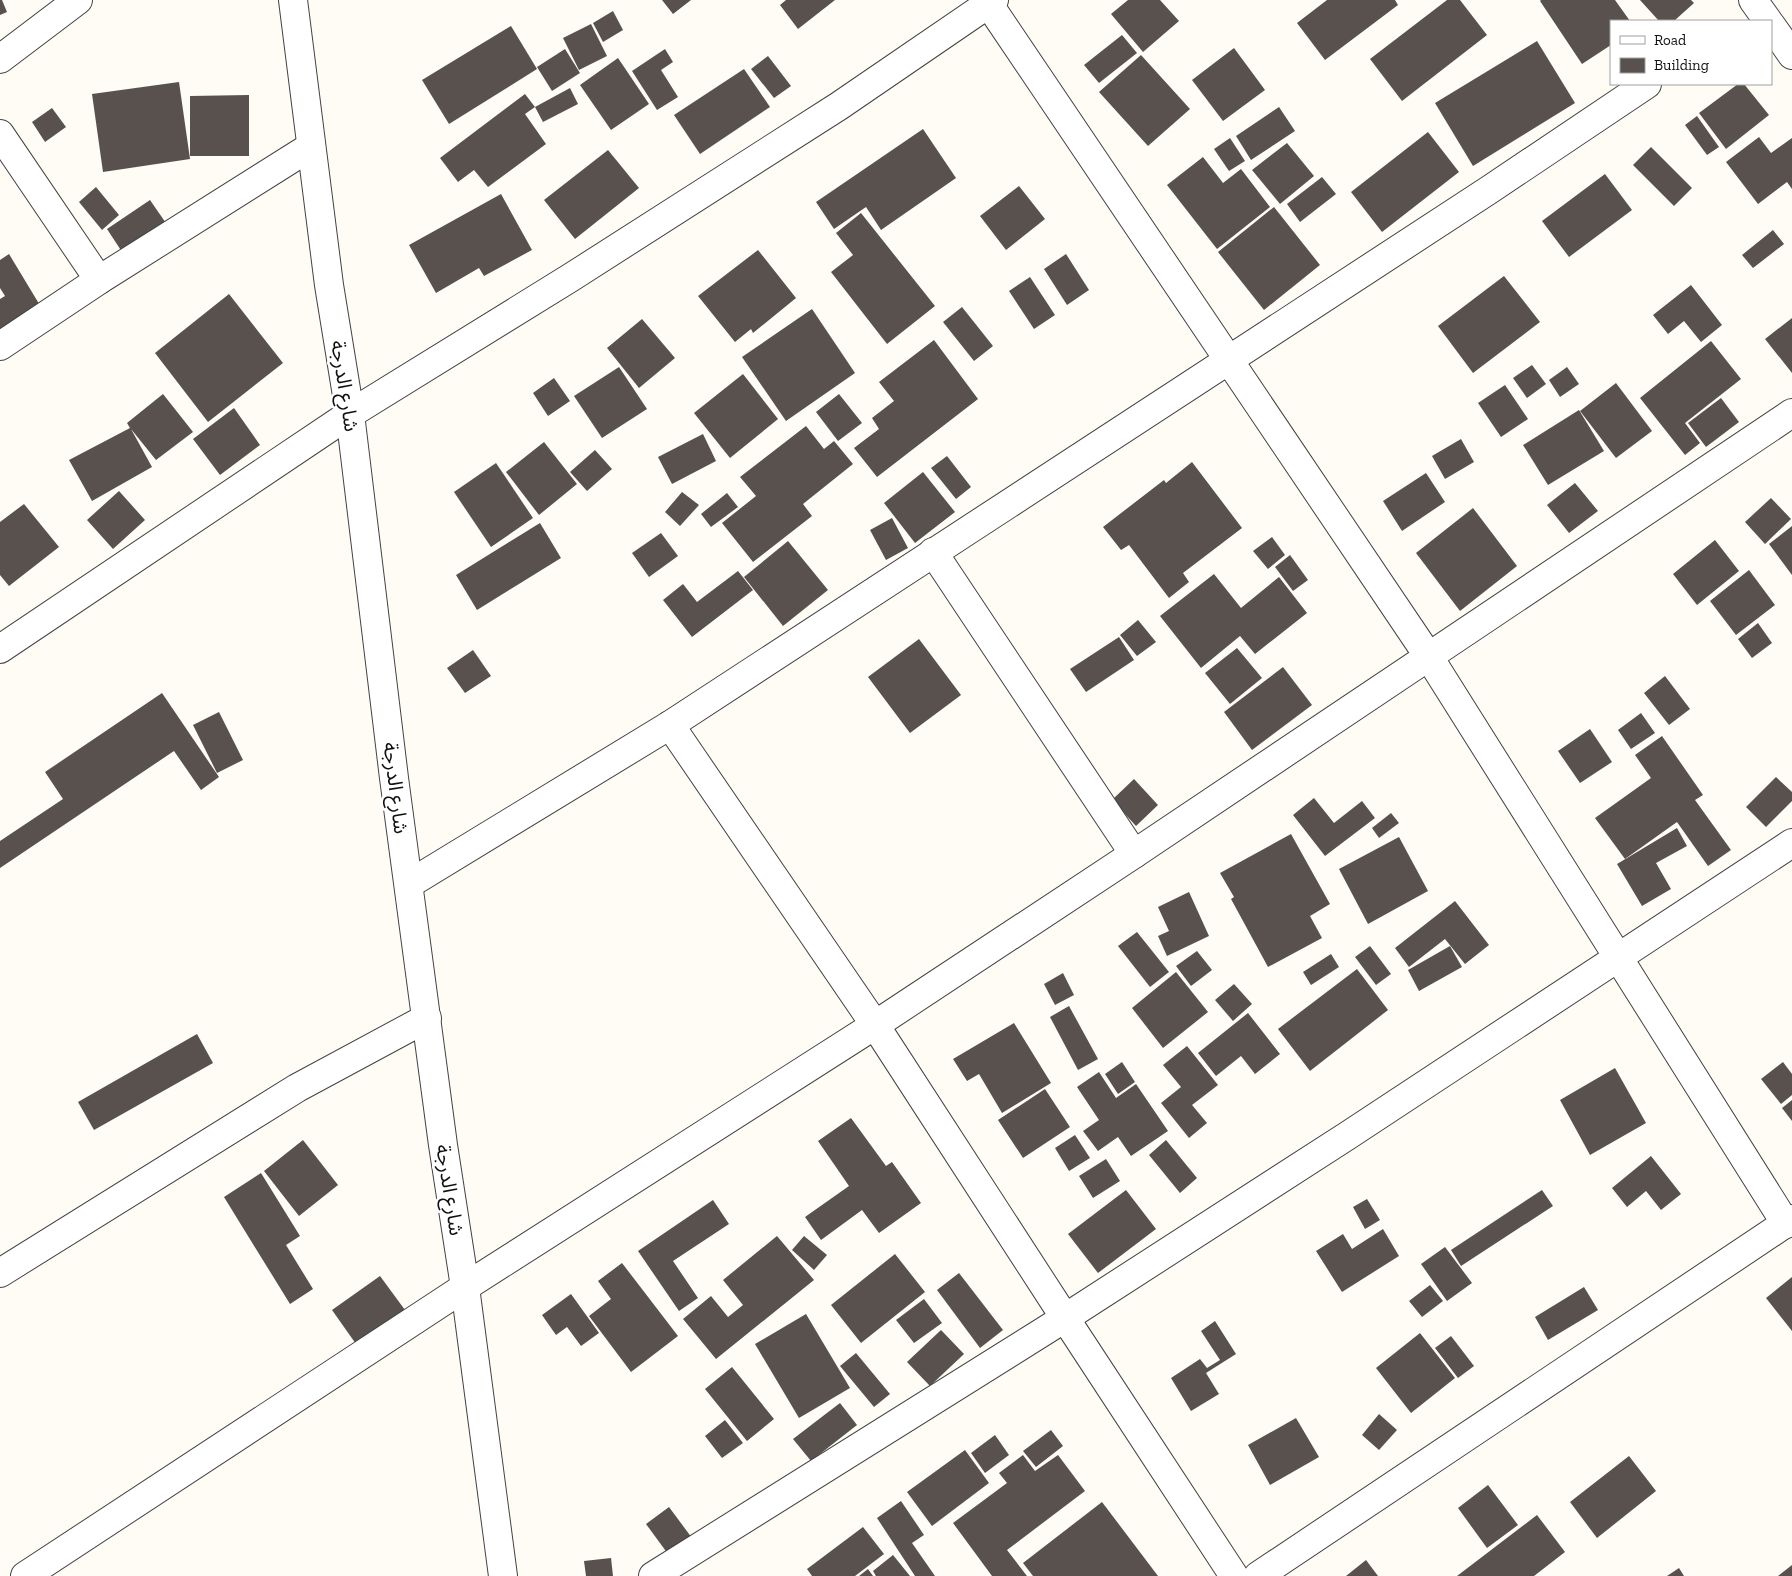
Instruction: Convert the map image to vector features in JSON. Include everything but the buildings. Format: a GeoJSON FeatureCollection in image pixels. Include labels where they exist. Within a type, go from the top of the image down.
{"type":"FeatureCollection","features":[{"type":"Feature","properties":{"kind":"street","name":"شارع الدرجة"},"geometry":{"type":"LineString","coordinates":[[293,0],[310,147],[329,285],[350,414],[394,778],[503,1576]]}},
{"type":"Feature","properties":{"kind":"street"},"geometry":{"type":"LineString","coordinates":[[0,649],[350,414],[570,278],[839,106],[989,1],[1228,361],[1429,657],[1789,1222],[1258,1576]]}},
{"type":"Feature","properties":{"kind":"street"},"geometry":{"type":"LineString","coordinates":[[0,59],[69,3]]}},
{"type":"Feature","properties":{"kind":"street"},"geometry":{"type":"LineString","coordinates":[[1772,31],[1792,55]]}},
{"type":"Feature","properties":{"kind":"street"},"geometry":{"type":"LineString","coordinates":[[409,884],[670,725],[1646,85]]}},
{"type":"Feature","properties":{"kind":"street"},"geometry":{"type":"LineString","coordinates":[[0,134],[99,280]]}},
{"type":"Feature","properties":{"kind":"street"},"geometry":{"type":"LineString","coordinates":[[0,346],[99,280],[310,147]]}},
{"type":"Feature","properties":{"kind":"street"},"geometry":{"type":"LineString","coordinates":[[25,1576],[465,1287],[875,1025],[1134,854],[1792,413]]}},
{"type":"Feature","properties":{"kind":"street"},"geometry":{"type":"LineString","coordinates":[[933,552],[1134,854]]}},
{"type":"Feature","properties":{"kind":"street"},"geometry":{"type":"LineString","coordinates":[[670,725],[875,1025],[1234,1576]]}},
{"type":"Feature","properties":{"kind":"street"},"geometry":{"type":"LineString","coordinates":[[653,1576],[1065,1318],[1347,1136],[1792,843]]}},
{"type":"Feature","properties":{"kind":"street"},"geometry":{"type":"LineString","coordinates":[[0,1273],[297,1088],[427,1018]]}}]}
